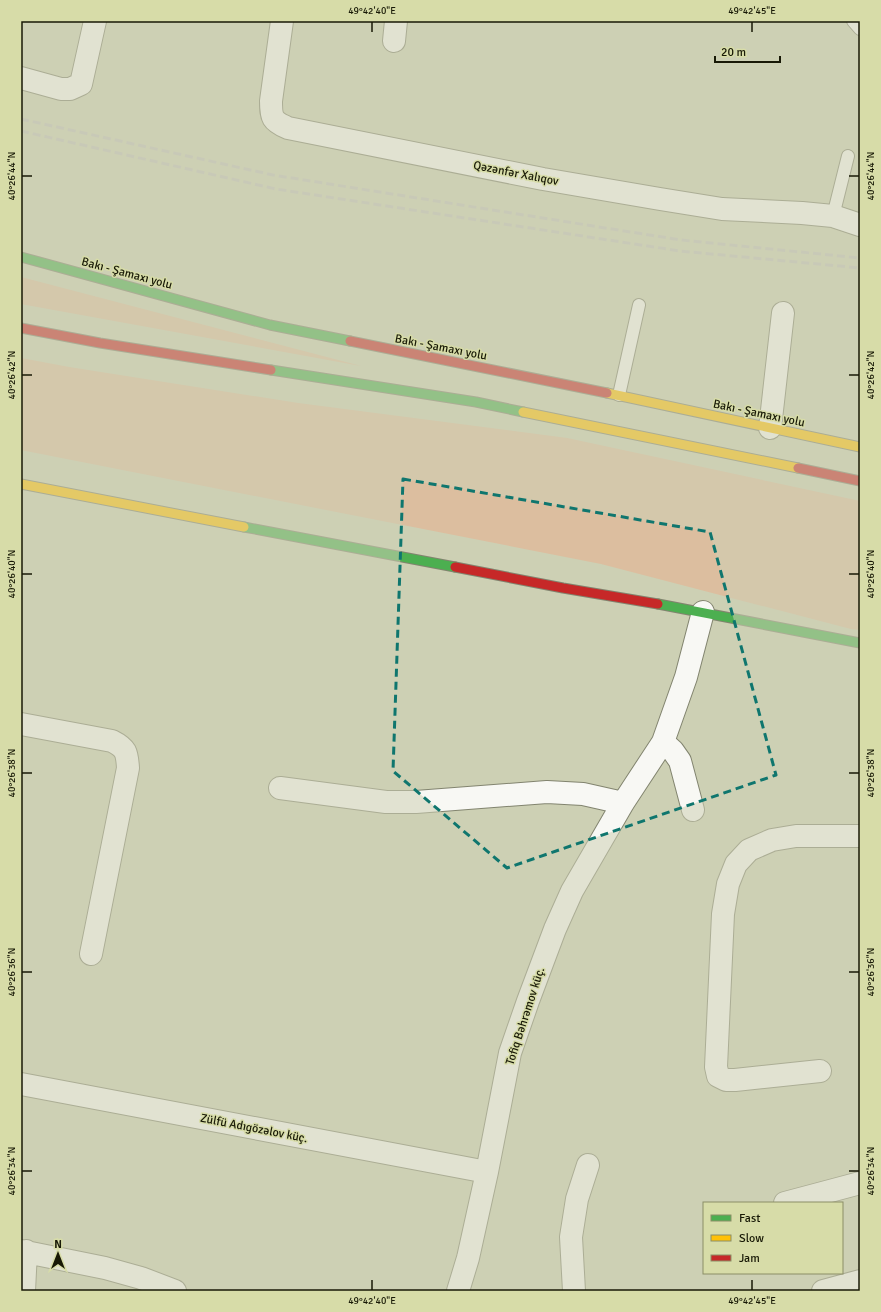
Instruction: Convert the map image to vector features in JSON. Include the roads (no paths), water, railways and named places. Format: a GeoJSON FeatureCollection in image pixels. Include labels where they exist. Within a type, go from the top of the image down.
{"type":"FeatureCollection","features":[{"type":"Feature","properties":{"kind":"main road","name":"Bakı - Şamaxı yolu"},"geometry":{"type":"LineString","coordinates":[[21,257],[270,325],[619,395],[860,447]]}},
{"type":"Feature","properties":{"kind":"main road"},"geometry":{"type":"LineString","coordinates":[[21,328],[107,344],[476,402],[860,481]]}},
{"type":"Feature","properties":{"kind":"main road"},"geometry":{"type":"LineString","coordinates":[[21,484],[563,588],[703,612],[860,643]]}},
{"type":"Feature","properties":{"kind":"street"},"geometry":{"type":"LineString","coordinates":[[21,78],[61,89],[70,89],[81,84],[94,21]]}},
{"type":"Feature","properties":{"kind":"street","name":"Qəzənfər Xalıqov"},"geometry":{"type":"LineString","coordinates":[[282,21],[271,101],[271,114],[277,123],[288,128],[543,179],[660,199],[722,209],[834,216],[860,224]]}},
{"type":"Feature","properties":{"kind":"street"},"geometry":{"type":"LineString","coordinates":[[770,428],[783,313]]}},
{"type":"Feature","properties":{"kind":"street","name":"Tofiq Bəhrəmov küç."},"geometry":{"type":"LineString","coordinates":[[458,1291],[468,1258],[487,1172],[510,1053],[528,1001],[555,929],[572,891],[622,803],[663,742],[686,677],[703,612]]}},
{"type":"Feature","properties":{"kind":"street"},"geometry":{"type":"LineString","coordinates":[[21,724],[112,741],[122,746],[128,756],[128,768],[91,954]]}},
{"type":"Feature","properties":{"kind":"street"},"geometry":{"type":"LineString","coordinates":[[663,742],[673,751],[680,761],[693,810]]}},
{"type":"Feature","properties":{"kind":"street"},"geometry":{"type":"LineString","coordinates":[[280,788],[386,802],[416,802],[547,792],[583,794],[622,803]]}},
{"type":"Feature","properties":{"kind":"street"},"geometry":{"type":"LineString","coordinates":[[820,1071],[735,1080],[726,1080],[718,1076],[716,1067],[723,914],[728,884],[736,864],[749,850],[772,840],[796,836],[860,836]]}},
{"type":"Feature","properties":{"kind":"street","name":"Zülfü Adıgözəlov küç."},"geometry":{"type":"LineString","coordinates":[[21,1084],[487,1172]]}},
{"type":"Feature","properties":{"kind":"street"},"geometry":{"type":"LineString","coordinates":[[574,1291],[571,1237],[577,1199],[588,1165]]}},
{"type":"Feature","properties":{"kind":"street"},"geometry":{"type":"LineString","coordinates":[[789,1202],[860,1183]]}},
{"type":"Feature","properties":{"kind":"street"},"geometry":{"type":"LineString","coordinates":[[24,1291],[24,1251],[105,1268],[141,1278],[175,1291]]}},
{"type":"Feature","properties":{"kind":"street"},"geometry":{"type":"LineString","coordinates":[[823,1291],[860,1281]]}},
{"type":"Feature","properties":{"kind":"lane"},"geometry":{"type":"LineString","coordinates":[[853,21],[860,29]]}},
{"type":"Feature","properties":{"kind":"lane"},"geometry":{"type":"LineString","coordinates":[[834,216],[848,156]]}},
{"type":"Feature","properties":{"kind":"lane"},"geometry":{"type":"LineString","coordinates":[[619,395],[639,305]]}},
{"type":"Feature","properties":{"kind":"railway"},"geometry":{"type":"LineString","coordinates":[[21,119],[273,175],[681,240],[860,258]]}},
{"type":"Feature","properties":{"kind":"railway"},"geometry":{"type":"LineString","coordinates":[[21,131],[276,189],[680,251],[860,268]]}}]}
